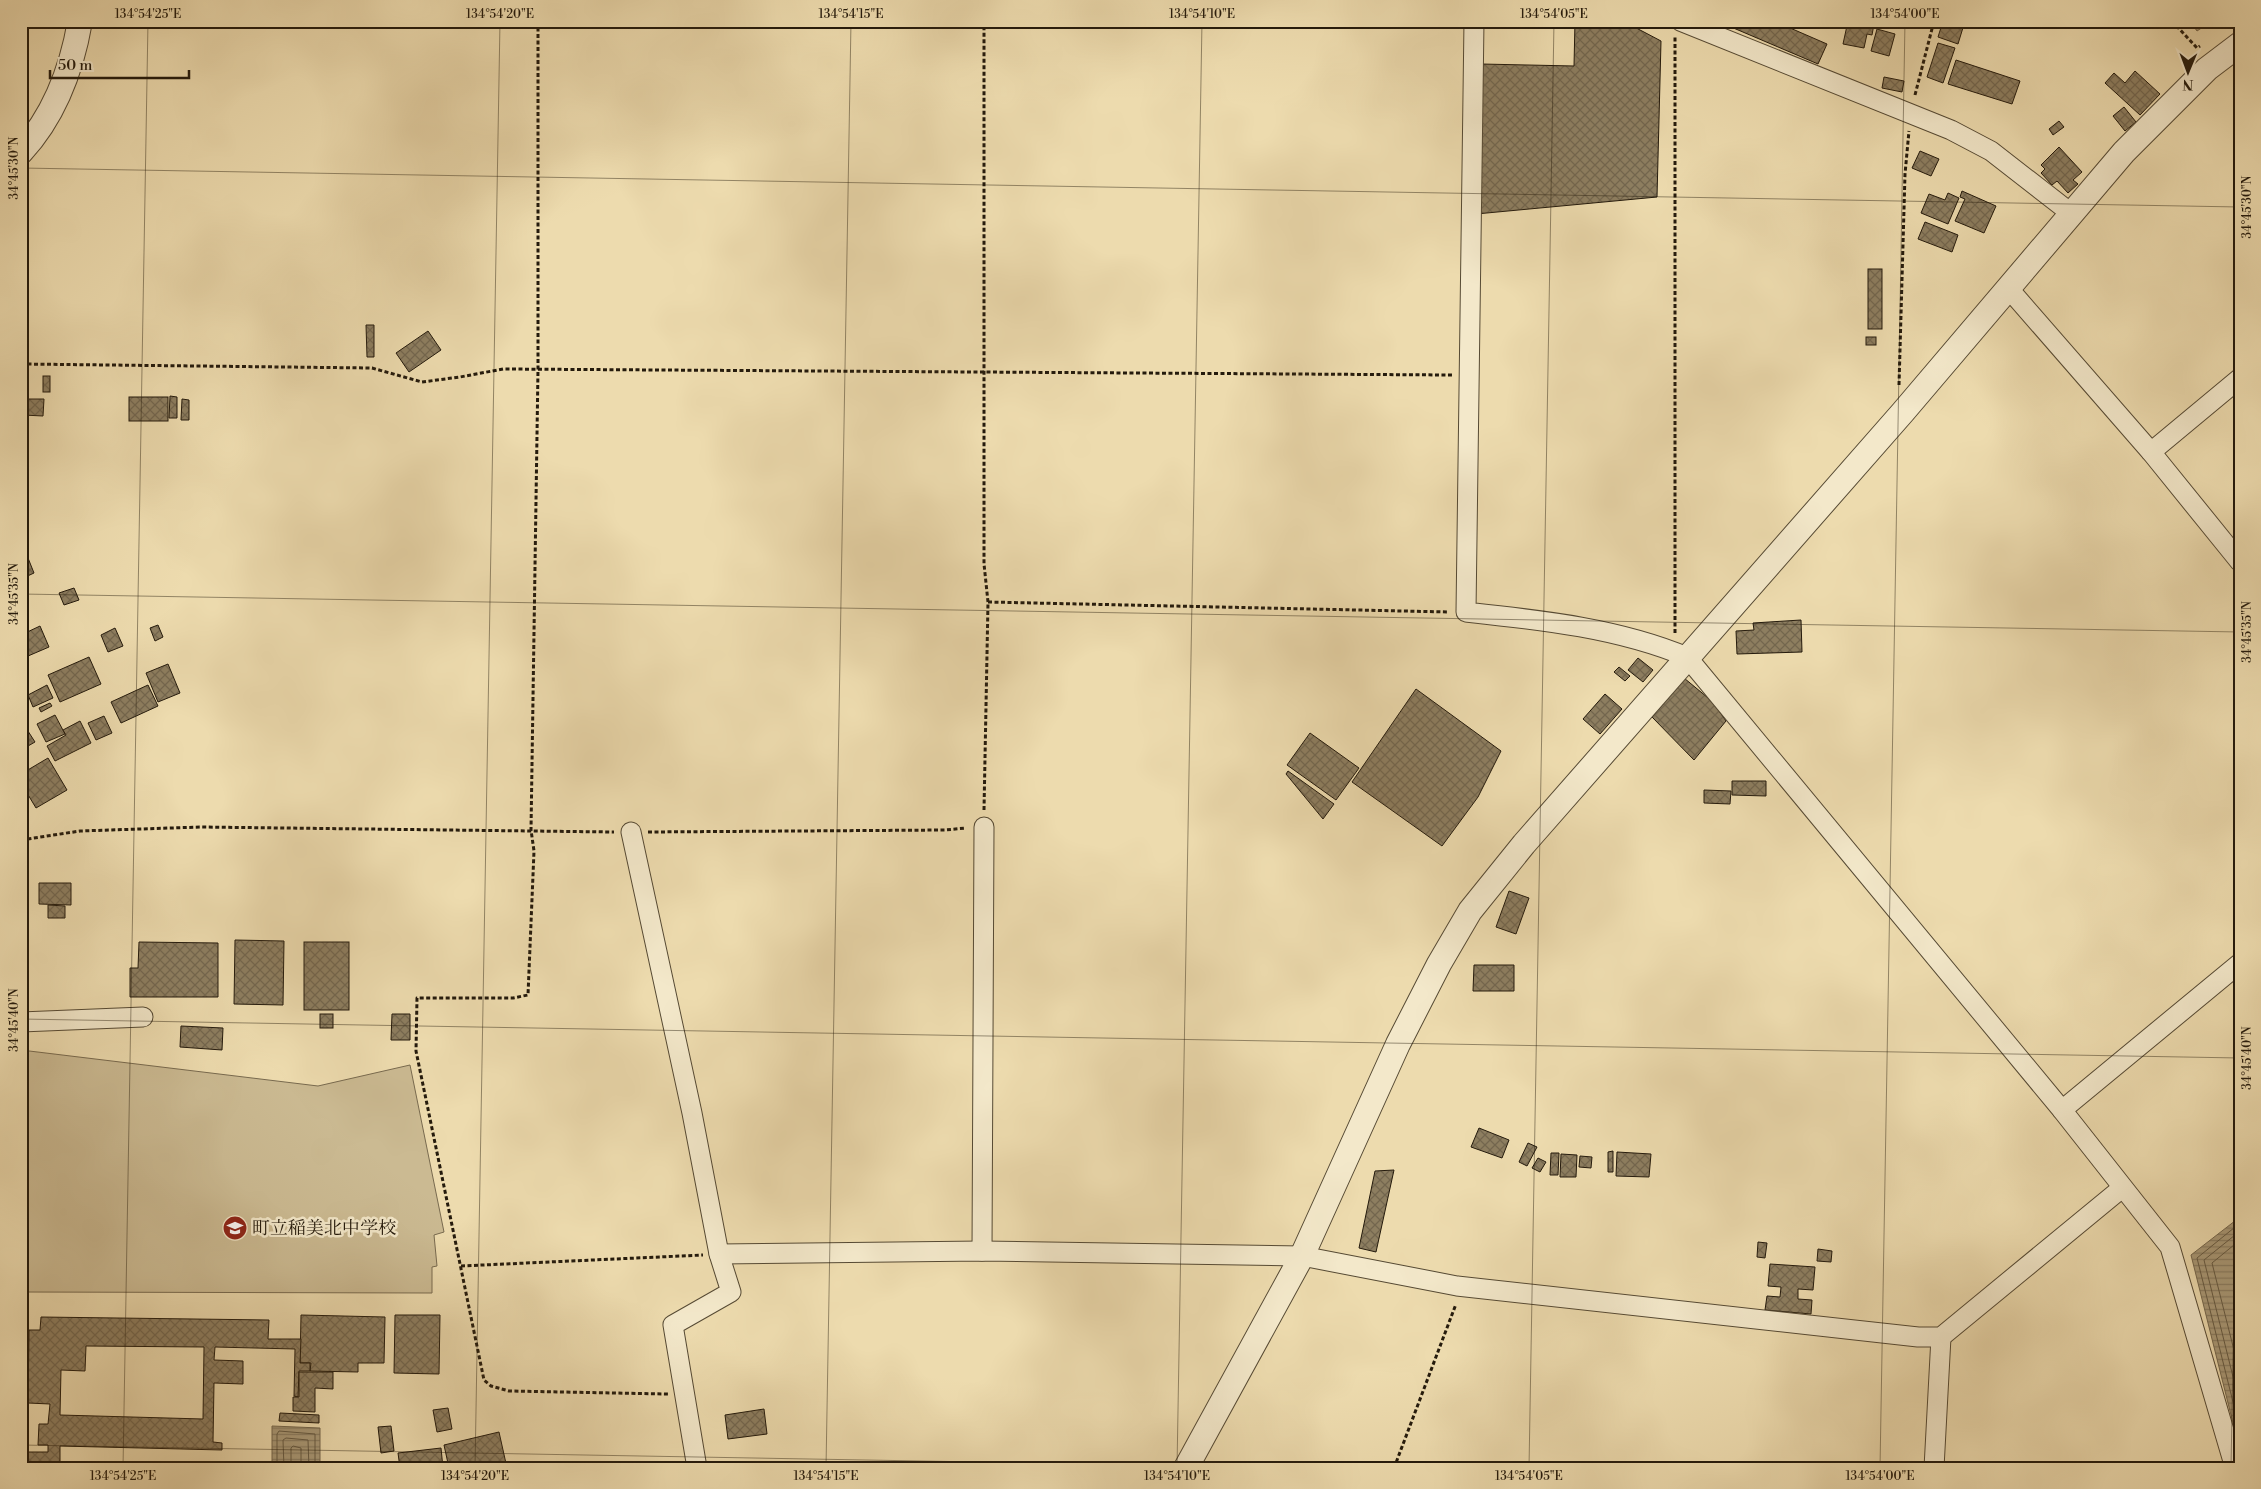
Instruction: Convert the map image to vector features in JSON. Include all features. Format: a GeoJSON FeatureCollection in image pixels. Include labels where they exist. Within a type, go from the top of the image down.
{"type":"FeatureCollection","features":[{"type":"Feature","properties":{"kind":"street"},"geometry":{"type":"LineString","coordinates":[[21,152],[54,105],[75,49],[80,21]]}},
{"type":"Feature","properties":{"kind":"street"},"geometry":{"type":"LineString","coordinates":[[1474,21],[1466,612],[1546,621],[1656,644],[1681,655],[2062,1110],[2170,1247],[2235,1468]]}},
{"type":"Feature","properties":{"kind":"street"},"geometry":{"type":"LineString","coordinates":[[1678,26],[1951,130],[1991,151],[2072,214]]}},
{"type":"Feature","properties":{"kind":"street"},"geometry":{"type":"LineString","coordinates":[[1186,1468],[1302,1256],[1398,1044],[1470,911],[1681,655],[1903,412],[2131,144],[2207,69],[2240,44]]}},
{"type":"Feature","properties":{"kind":"street"},"geometry":{"type":"LineString","coordinates":[[2009,289],[2151,452],[2240,562]]}},
{"type":"Feature","properties":{"kind":"street"},"geometry":{"type":"LineString","coordinates":[[2151,452],[2240,378]]}},
{"type":"Feature","properties":{"kind":"street"},"geometry":{"type":"LineString","coordinates":[[982,1251],[984,826]]}},
{"type":"Feature","properties":{"kind":"street"},"geometry":{"type":"LineString","coordinates":[[631,832],[692,1113],[719,1254],[731,1292],[673,1325],[697,1468]]}},
{"type":"Feature","properties":{"kind":"street"},"geometry":{"type":"LineString","coordinates":[[2062,1110],[2240,962]]}},
{"type":"Feature","properties":{"kind":"street"},"geometry":{"type":"LineString","coordinates":[[21,1022],[143,1017]]}},
{"type":"Feature","properties":{"kind":"street"},"geometry":{"type":"LineString","coordinates":[[719,1254],[982,1251],[1302,1256],[1457,1286],[1908,1336],[1941,1337],[2122,1188]]}},
{"type":"Feature","properties":{"kind":"street"},"geometry":{"type":"LineString","coordinates":[[1934,1468],[1941,1337]]}},
{"type":"Feature","properties":{"kind":"path"},"geometry":{"type":"LineString","coordinates":[[538,21],[538,369],[531,830],[534,851],[528,995],[514,998],[417,998],[416,1051],[484,1380],[491,1386],[509,1390],[686,1396]]}},
{"type":"Feature","properties":{"kind":"path"},"geometry":{"type":"LineString","coordinates":[[21,840],[80,831],[201,827],[631,832],[945,830],[984,826],[988,602],[984,564],[984,21]]}},
{"type":"Feature","properties":{"kind":"path"},"geometry":{"type":"LineString","coordinates":[[1903,412],[1899,393],[1905,174],[1910,114],[1934,21]]}},
{"type":"Feature","properties":{"kind":"path"},"geometry":{"type":"LineString","coordinates":[[2172,21],[2197,48],[2205,42]]}},
{"type":"Feature","properties":{"kind":"path"},"geometry":{"type":"LineString","coordinates":[[1678,26],[1681,655]]}},
{"type":"Feature","properties":{"kind":"path"},"geometry":{"type":"LineString","coordinates":[[21,364],[372,368],[422,382],[460,377],[503,368],[985,370],[1470,376]]}},
{"type":"Feature","properties":{"kind":"path"},"geometry":{"type":"LineString","coordinates":[[988,602],[1384,612],[1466,612]]}},
{"type":"Feature","properties":{"kind":"path"},"geometry":{"type":"LineString","coordinates":[[461,1266],[719,1254]]}},
{"type":"Feature","properties":{"kind":"path"},"geometry":{"type":"LineString","coordinates":[[1394,1468],[1456,1304],[1457,1286]]}},
{"type":"Feature","properties":{"kind":"shaded area","name":"町立稲美北中学校"},"geometry":{"type":"Polygon","coordinates":[[[21,1050],[318,1086],[410,1065],[444,1232],[434,1235],[437,1266],[432,1267],[432,1293],[21,1292],[21,1050]]]}},
{"type":"Feature","properties":{"kind":"water"},"geometry":{"type":"Polygon","coordinates":[[[2190,21],[2212,21],[2197,31],[2190,21]]]}},
{"type":"Feature","properties":{"kind":"water"},"geometry":{"type":"Polygon","coordinates":[[[2240,1217],[2240,1451],[2191,1255],[2240,1217]]]}},
{"type":"Feature","properties":{"kind":"water"},"geometry":{"type":"Polygon","coordinates":[[[272,1426],[320,1428],[320,1468],[272,1468],[272,1426]]]}},
{"type":"Feature","properties":{"kind":"building"},"geometry":{"type":"Polygon","coordinates":[[[1575,21],[1623,21],[1661,41],[1657,197],[1476,214],[1481,64],[1574,66],[1575,21]]]}},
{"type":"Feature","properties":{"kind":"building"},"geometry":{"type":"Polygon","coordinates":[[[1717,21],[1774,21],[1827,44],[1818,64],[1717,21]]]}},
{"type":"Feature","properties":{"kind":"building"},"geometry":{"type":"Polygon","coordinates":[[[1848,21],[1874,24],[1872,35],[1867,34],[1864,48],[1843,44],[1848,21]]]}},
{"type":"Feature","properties":{"kind":"building"},"geometry":{"type":"Polygon","coordinates":[[[1943,21],[1965,21],[1958,44],[1938,37],[1943,21]]]}},
{"type":"Feature","properties":{"kind":"building"},"geometry":{"type":"Polygon","coordinates":[[[1877,29],[1895,34],[1889,56],[1871,51],[1877,29]]]}},
{"type":"Feature","properties":{"kind":"building"},"geometry":{"type":"Polygon","coordinates":[[[1938,43],[1955,48],[1943,83],[1927,77],[1938,43]]]}},
{"type":"Feature","properties":{"kind":"building"},"geometry":{"type":"Polygon","coordinates":[[[1956,60],[2020,81],[2012,104],[1948,84],[1956,60]]]}},
{"type":"Feature","properties":{"kind":"building"},"geometry":{"type":"Polygon","coordinates":[[[2135,71],[2160,94],[2140,115],[2105,83],[2114,73],[2125,83],[2135,71]]]}},
{"type":"Feature","properties":{"kind":"building"},"geometry":{"type":"Polygon","coordinates":[[[1884,77],[1904,81],[1902,92],[1882,88],[1884,77]]]}},
{"type":"Feature","properties":{"kind":"building"},"geometry":{"type":"Polygon","coordinates":[[[2124,107],[2136,122],[2125,131],[2113,116],[2124,107]]]}},
{"type":"Feature","properties":{"kind":"building"},"geometry":{"type":"Polygon","coordinates":[[[2059,121],[2064,127],[2053,135],[2049,129],[2059,121]]]}},
{"type":"Feature","properties":{"kind":"building"},"geometry":{"type":"Polygon","coordinates":[[[2059,147],[2082,172],[2073,180],[2078,184],[2068,193],[2057,181],[2052,185],[2041,173],[2045,169],[2041,165],[2059,147]]]}},
{"type":"Feature","properties":{"kind":"building"},"geometry":{"type":"Polygon","coordinates":[[[1920,151],[1939,159],[1931,176],[1912,168],[1920,151]]]}},
{"type":"Feature","properties":{"kind":"building"},"geometry":{"type":"Polygon","coordinates":[[[1962,191],[1996,206],[1984,233],[1955,221],[1965,199],[1960,197],[1962,191]]]}},
{"type":"Feature","properties":{"kind":"building"},"geometry":{"type":"Polygon","coordinates":[[[1948,193],[1959,198],[1948,224],[1921,213],[1929,194],[1945,200],[1948,193]]]}},
{"type":"Feature","properties":{"kind":"building"},"geometry":{"type":"Polygon","coordinates":[[[1925,222],[1958,235],[1952,252],[1918,239],[1925,222]]]}},
{"type":"Feature","properties":{"kind":"building"},"geometry":{"type":"Polygon","coordinates":[[[1868,269],[1882,269],[1882,329],[1868,329],[1868,269]]]}},
{"type":"Feature","properties":{"kind":"building"},"geometry":{"type":"Polygon","coordinates":[[[366,325],[374,325],[374,357],[367,357],[366,325]]]}},
{"type":"Feature","properties":{"kind":"building"},"geometry":{"type":"Polygon","coordinates":[[[428,331],[441,350],[409,372],[396,353],[428,331]]]}},
{"type":"Feature","properties":{"kind":"building"},"geometry":{"type":"Polygon","coordinates":[[[1866,337],[1876,337],[1876,345],[1866,345],[1866,337]]]}},
{"type":"Feature","properties":{"kind":"building"},"geometry":{"type":"Polygon","coordinates":[[[43,376],[50,376],[50,392],[43,392],[43,376]]]}},
{"type":"Feature","properties":{"kind":"building"},"geometry":{"type":"Polygon","coordinates":[[[170,396],[177,397],[177,418],[169,418],[170,396]]]}},
{"type":"Feature","properties":{"kind":"building"},"geometry":{"type":"Polygon","coordinates":[[[129,397],[168,397],[168,421],[129,421],[129,397]]]}},
{"type":"Feature","properties":{"kind":"building"},"geometry":{"type":"Polygon","coordinates":[[[24,399],[44,399],[43,416],[23,415],[24,399]]]}},
{"type":"Feature","properties":{"kind":"building"},"geometry":{"type":"Polygon","coordinates":[[[182,399],[189,400],[189,420],[181,420],[182,399]]]}},
{"type":"Feature","properties":{"kind":"building"},"geometry":{"type":"Polygon","coordinates":[[[24,548],[34,573],[21,579],[21,549],[24,548]]]}},
{"type":"Feature","properties":{"kind":"building"},"geometry":{"type":"Polygon","coordinates":[[[74,588],[79,600],[64,605],[59,593],[74,588]]]}},
{"type":"Feature","properties":{"kind":"building"},"geometry":{"type":"Polygon","coordinates":[[[1801,620],[1802,652],[1737,654],[1736,631],[1754,630],[1753,623],[1801,620]]]}},
{"type":"Feature","properties":{"kind":"building"},"geometry":{"type":"Polygon","coordinates":[[[158,625],[163,637],[155,641],[150,628],[158,625]]]}},
{"type":"Feature","properties":{"kind":"building"},"geometry":{"type":"Polygon","coordinates":[[[40,626],[49,647],[21,659],[21,635],[40,626]]]}},
{"type":"Feature","properties":{"kind":"building"},"geometry":{"type":"Polygon","coordinates":[[[115,628],[123,646],[108,652],[101,635],[115,628]]]}},
{"type":"Feature","properties":{"kind":"building"},"geometry":{"type":"Polygon","coordinates":[[[89,657],[101,684],[60,702],[48,675],[89,657]]]}},
{"type":"Feature","properties":{"kind":"building"},"geometry":{"type":"Polygon","coordinates":[[[1638,658],[1653,670],[1643,682],[1628,670],[1638,658]]]}},
{"type":"Feature","properties":{"kind":"building"},"geometry":{"type":"Polygon","coordinates":[[[168,664],[180,693],[158,702],[146,673],[168,664]]]}},
{"type":"Feature","properties":{"kind":"building"},"geometry":{"type":"Polygon","coordinates":[[[1619,667],[1630,676],[1625,681],[1614,672],[1619,667]]]}},
{"type":"Feature","properties":{"kind":"building"},"geometry":{"type":"Polygon","coordinates":[[[1684,678],[1713,702],[1726,721],[1694,760],[1652,717],[1684,678]]]}},
{"type":"Feature","properties":{"kind":"building"},"geometry":{"type":"Polygon","coordinates":[[[47,685],[53,698],[33,707],[28,695],[47,685]]]}},
{"type":"Feature","properties":{"kind":"building"},"geometry":{"type":"Polygon","coordinates":[[[148,685],[158,706],[121,723],[111,702],[148,685]]]}},
{"type":"Feature","properties":{"kind":"building"},"geometry":{"type":"Polygon","coordinates":[[[1416,689],[1501,751],[1478,797],[1442,846],[1352,782],[1416,689]]]}},
{"type":"Feature","properties":{"kind":"building"},"geometry":{"type":"Polygon","coordinates":[[[1605,694],[1622,709],[1600,734],[1583,719],[1605,694]]]}},
{"type":"Feature","properties":{"kind":"building"},"geometry":{"type":"Polygon","coordinates":[[[50,703],[52,706],[41,712],[39,708],[50,703]]]}},
{"type":"Feature","properties":{"kind":"building"},"geometry":{"type":"Polygon","coordinates":[[[55,715],[65,734],[46,742],[37,724],[55,715]]]}},
{"type":"Feature","properties":{"kind":"building"},"geometry":{"type":"Polygon","coordinates":[[[21,716],[26,724],[21,727],[21,716]]]}},
{"type":"Feature","properties":{"kind":"building"},"geometry":{"type":"Polygon","coordinates":[[[104,716],[112,733],[96,740],[88,723],[104,716]]]}},
{"type":"Feature","properties":{"kind":"building"},"geometry":{"type":"Polygon","coordinates":[[[80,721],[91,743],[55,761],[47,746],[66,735],[63,730],[80,721]]]}},
{"type":"Feature","properties":{"kind":"building"},"geometry":{"type":"Polygon","coordinates":[[[26,728],[35,742],[21,750],[21,731],[26,728]]]}},
{"type":"Feature","properties":{"kind":"building"},"geometry":{"type":"Polygon","coordinates":[[[1310,733],[1359,768],[1336,800],[1287,765],[1310,733]]]}},
{"type":"Feature","properties":{"kind":"building"},"geometry":{"type":"Polygon","coordinates":[[[48,758],[67,790],[36,808],[21,783],[21,774],[48,758]]]}},
{"type":"Feature","properties":{"kind":"building"},"geometry":{"type":"Polygon","coordinates":[[[1288,771],[1334,804],[1323,819],[1286,774],[1288,771]]]}},
{"type":"Feature","properties":{"kind":"building"},"geometry":{"type":"Polygon","coordinates":[[[1732,781],[1766,781],[1766,796],[1732,795],[1732,781]]]}},
{"type":"Feature","properties":{"kind":"building"},"geometry":{"type":"Polygon","coordinates":[[[1704,790],[1731,791],[1730,804],[1704,803],[1704,790]]]}},
{"type":"Feature","properties":{"kind":"building"},"geometry":{"type":"Polygon","coordinates":[[[39,883],[71,883],[71,905],[39,904],[39,883]]]}},
{"type":"Feature","properties":{"kind":"building"},"geometry":{"type":"Polygon","coordinates":[[[1509,891],[1529,898],[1516,934],[1496,927],[1509,891]]]}},
{"type":"Feature","properties":{"kind":"building"},"geometry":{"type":"Polygon","coordinates":[[[48,905],[65,906],[65,918],[48,918],[48,905]]]}},
{"type":"Feature","properties":{"kind":"building"},"geometry":{"type":"Polygon","coordinates":[[[235,940],[284,941],[283,1005],[234,1004],[235,940]]]}},
{"type":"Feature","properties":{"kind":"building"},"geometry":{"type":"Polygon","coordinates":[[[139,942],[218,943],[218,997],[130,997],[130,968],[138,968],[139,942]]]}},
{"type":"Feature","properties":{"kind":"building"},"geometry":{"type":"Polygon","coordinates":[[[304,942],[349,942],[349,1010],[304,1010],[304,942]]]}},
{"type":"Feature","properties":{"kind":"building"},"geometry":{"type":"Polygon","coordinates":[[[1474,965],[1514,965],[1514,991],[1473,991],[1474,965]]]}},
{"type":"Feature","properties":{"kind":"building"},"geometry":{"type":"Polygon","coordinates":[[[320,1014],[333,1014],[333,1028],[320,1028],[320,1014]]]}},
{"type":"Feature","properties":{"kind":"building"},"geometry":{"type":"Polygon","coordinates":[[[392,1014],[410,1014],[410,1040],[391,1040],[392,1014]]]}},
{"type":"Feature","properties":{"kind":"building"},"geometry":{"type":"Polygon","coordinates":[[[181,1026],[223,1028],[222,1050],[180,1047],[181,1026]]]}},
{"type":"Feature","properties":{"kind":"building"},"geometry":{"type":"Polygon","coordinates":[[[1479,1128],[1509,1140],[1502,1158],[1471,1147],[1479,1128]]]}},
{"type":"Feature","properties":{"kind":"building"},"geometry":{"type":"Polygon","coordinates":[[[1528,1143],[1537,1147],[1527,1166],[1519,1162],[1528,1143]]]}},
{"type":"Feature","properties":{"kind":"building"},"geometry":{"type":"Polygon","coordinates":[[[1613,1151],[1613,1172],[1608,1172],[1608,1152],[1613,1151]]]}},
{"type":"Feature","properties":{"kind":"building"},"geometry":{"type":"Polygon","coordinates":[[[1617,1152],[1651,1154],[1649,1177],[1616,1176],[1617,1152]]]}},
{"type":"Feature","properties":{"kind":"building"},"geometry":{"type":"Polygon","coordinates":[[[1551,1153],[1559,1153],[1558,1175],[1550,1175],[1551,1153]]]}},
{"type":"Feature","properties":{"kind":"building"},"geometry":{"type":"Polygon","coordinates":[[[1561,1154],[1577,1155],[1576,1177],[1560,1177],[1561,1154]]]}},
{"type":"Feature","properties":{"kind":"building"},"geometry":{"type":"Polygon","coordinates":[[[1580,1156],[1592,1157],[1591,1168],[1579,1167],[1580,1156]]]}},
{"type":"Feature","properties":{"kind":"building"},"geometry":{"type":"Polygon","coordinates":[[[1538,1158],[1546,1162],[1540,1172],[1532,1168],[1538,1158]]]}},
{"type":"Feature","properties":{"kind":"building"},"geometry":{"type":"Polygon","coordinates":[[[1394,1170],[1376,1252],[1359,1248],[1375,1171],[1394,1170]]]}},
{"type":"Feature","properties":{"kind":"building"},"geometry":{"type":"Polygon","coordinates":[[[1758,1242],[1767,1243],[1765,1258],[1757,1257],[1758,1242]]]}},
{"type":"Feature","properties":{"kind":"building"},"geometry":{"type":"Polygon","coordinates":[[[1818,1249],[1832,1251],[1831,1262],[1817,1261],[1818,1249]]]}},
{"type":"Feature","properties":{"kind":"building"},"geometry":{"type":"Polygon","coordinates":[[[1770,1264],[1815,1267],[1813,1290],[1798,1289],[1798,1299],[1812,1300],[1811,1314],[1765,1310],[1767,1296],[1780,1297],[1781,1287],[1768,1286],[1770,1264]]]}},
{"type":"Feature","properties":{"kind":"building"},"geometry":{"type":"Polygon","coordinates":[[[301,1315],[385,1317],[384,1363],[358,1363],[358,1372],[310,1371],[311,1363],[300,1363],[301,1315]]]}},
{"type":"Feature","properties":{"kind":"building"},"geometry":{"type":"Polygon","coordinates":[[[395,1315],[440,1315],[439,1374],[394,1373],[395,1315]]]}},
{"type":"Feature","properties":{"kind":"building"},"geometry":{"type":"Polygon","coordinates":[[[41,1317],[269,1320],[268,1339],[301,1339],[300,1363],[310,1363],[310,1371],[299,1371],[298,1397],[294,1396],[295,1349],[215,1347],[214,1360],[243,1361],[243,1384],[214,1383],[213,1442],[222,1443],[222,1450],[60,1446],[60,1468],[48,1468],[48,1464],[21,1463],[21,1452],[48,1452],[48,1445],[38,1445],[39,1424],[48,1424],[50,1404],[28,1403],[29,1330],[40,1330],[41,1317]],[[86,1346],[85,1371],[61,1370],[60,1415],[203,1419],[204,1347],[86,1346]]]}},
{"type":"Feature","properties":{"kind":"building"},"geometry":{"type":"Polygon","coordinates":[[[299,1372],[333,1372],[333,1389],[315,1388],[315,1412],[293,1411],[293,1397],[299,1397],[299,1372]]]}},
{"type":"Feature","properties":{"kind":"building"},"geometry":{"type":"Polygon","coordinates":[[[448,1408],[452,1429],[437,1432],[433,1410],[448,1408]]]}},
{"type":"Feature","properties":{"kind":"building"},"geometry":{"type":"Polygon","coordinates":[[[764,1409],[767,1434],[728,1439],[725,1415],[764,1409]]]}},
{"type":"Feature","properties":{"kind":"building"},"geometry":{"type":"Polygon","coordinates":[[[280,1413],[319,1415],[319,1423],[279,1421],[280,1413]]]}},
{"type":"Feature","properties":{"kind":"building"},"geometry":{"type":"Polygon","coordinates":[[[391,1426],[394,1451],[381,1453],[378,1427],[391,1426]]]}},
{"type":"Feature","properties":{"kind":"building"},"geometry":{"type":"Polygon","coordinates":[[[499,1432],[507,1468],[449,1468],[444,1445],[499,1432]]]}},
{"type":"Feature","properties":{"kind":"building"},"geometry":{"type":"Polygon","coordinates":[[[441,1448],[443,1468],[400,1468],[398,1453],[441,1448]]]}},
{"type":"Feature","properties":{"kind":"place","name":"町立稲美北中学校"},"geometry":{"type":"Point","coordinates":[235,1228]}}]}
